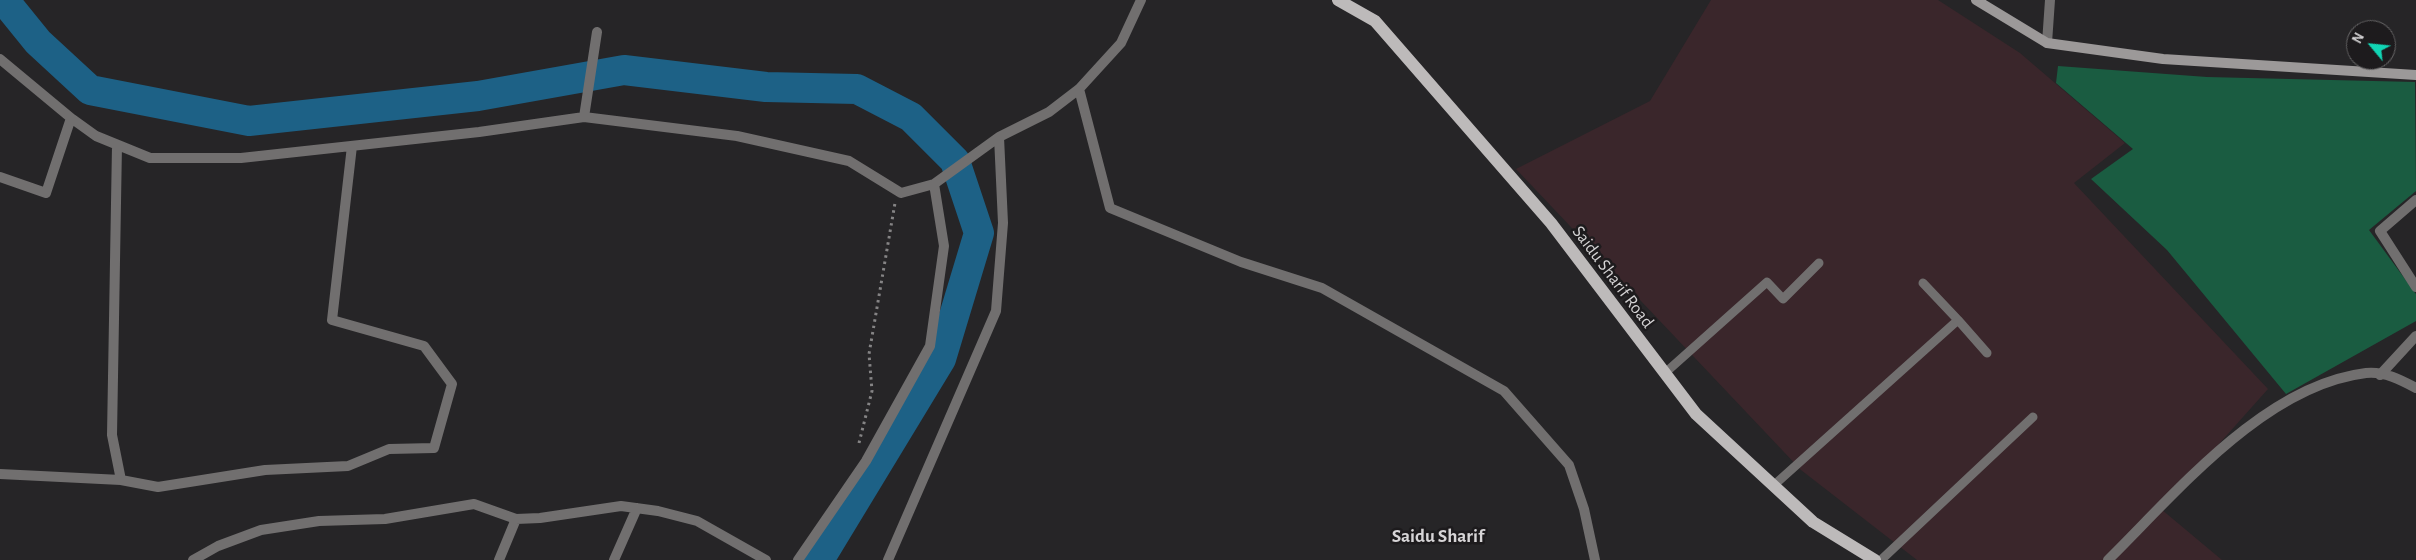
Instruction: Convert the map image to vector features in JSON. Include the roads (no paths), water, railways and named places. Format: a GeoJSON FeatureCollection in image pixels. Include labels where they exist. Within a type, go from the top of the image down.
{"type":"FeatureCollection","features":[{"type":"Feature","properties":{"kind":"main road","name":"Saidu Sharif Road"},"geometry":{"type":"LineString","coordinates":[[1338,0],[1375,21],[1551,224],[1696,414],[1813,522],[1875,560]]}},
{"type":"Feature","properties":{"kind":"street"},"geometry":{"type":"LineString","coordinates":[[0,58],[71,118],[96,136],[150,158],[241,158],[478,132],[584,116],[736,136],[849,161],[901,192],[934,183],[998,137],[1049,112],[1079,89],[1121,43],[1141,0]]}},
{"type":"Feature","properties":{"kind":"street"},"geometry":{"type":"LineString","coordinates":[[1976,0],[2047,43],[2162,59],[2416,75]]}},
{"type":"Feature","properties":{"kind":"street"},"geometry":{"type":"LineString","coordinates":[[2047,43],[2050,0]]}},
{"type":"Feature","properties":{"kind":"street"},"geometry":{"type":"LineString","coordinates":[[584,116],[597,32]]}},
{"type":"Feature","properties":{"kind":"street"},"geometry":{"type":"LineString","coordinates":[[1079,89],[1110,208],[1241,262],[1322,288],[1504,391],[1569,465],[1584,509],[1595,560]]}},
{"type":"Feature","properties":{"kind":"street"},"geometry":{"type":"LineString","coordinates":[[0,177],[46,193],[71,118]]}},
{"type":"Feature","properties":{"kind":"street"},"geometry":{"type":"LineString","coordinates":[[888,560],[996,312],[1003,223],[998,137]]}},
{"type":"Feature","properties":{"kind":"street"},"geometry":{"type":"LineString","coordinates":[[117,145],[112,435],[121,480]]}},
{"type":"Feature","properties":{"kind":"street"},"geometry":{"type":"LineString","coordinates":[[0,474],[121,480],[158,487],[265,470],[348,466],[389,449],[434,448],[452,384],[424,346],[332,320],[352,146]]}},
{"type":"Feature","properties":{"kind":"street"},"geometry":{"type":"LineString","coordinates":[[798,560],[866,461],[930,346],[944,246],[934,183]]}},
{"type":"Feature","properties":{"kind":"street"},"geometry":{"type":"LineString","coordinates":[[2416,200],[2380,231],[2416,287]]}},
{"type":"Feature","properties":{"kind":"street"},"geometry":{"type":"LineString","coordinates":[[2380,375],[2416,336]]}},
{"type":"Feature","properties":{"kind":"street"},"geometry":{"type":"LineString","coordinates":[[2108,560],[2246,428],[2283,403],[2312,389],[2367,373],[2392,376],[2416,388]]}},
{"type":"Feature","properties":{"kind":"street"},"geometry":{"type":"LineString","coordinates":[[193,560],[218,546],[261,530],[320,521],[385,519],[474,504],[516,520],[621,506],[658,510],[697,521],[766,560]]}},
{"type":"Feature","properties":{"kind":"street"},"geometry":{"type":"LineString","coordinates":[[614,560],[637,508]]}},
{"type":"Feature","properties":{"kind":"street"},"geometry":{"type":"LineString","coordinates":[[499,560],[516,520]]}},
{"type":"Feature","properties":{"kind":"lane"},"geometry":{"type":"LineString","coordinates":[[1664,373],[1767,282],[1784,298],[1819,263]]}},
{"type":"Feature","properties":{"kind":"lane"},"geometry":{"type":"LineString","coordinates":[[1923,282],[1987,354]]}},
{"type":"Feature","properties":{"kind":"lane"},"geometry":{"type":"LineString","coordinates":[[1773,486],[1958,320]]}},
{"type":"Feature","properties":{"kind":"lane"},"geometry":{"type":"LineString","coordinates":[[1881,560],[2033,417]]}},
{"type":"Feature","properties":{"kind":"waterway"},"geometry":{"type":"LineString","coordinates":[[4,0],[38,42],[90,90],[249,121],[478,96],[624,70],[766,87],[857,89],[911,117],[955,161],[979,233],[941,359],[819,560]]}},
{"type":"Feature","properties":{"kind":"district","name":"Saidu Sharif"},"geometry":{"type":"Point","coordinates":[1438,536]}}]}
